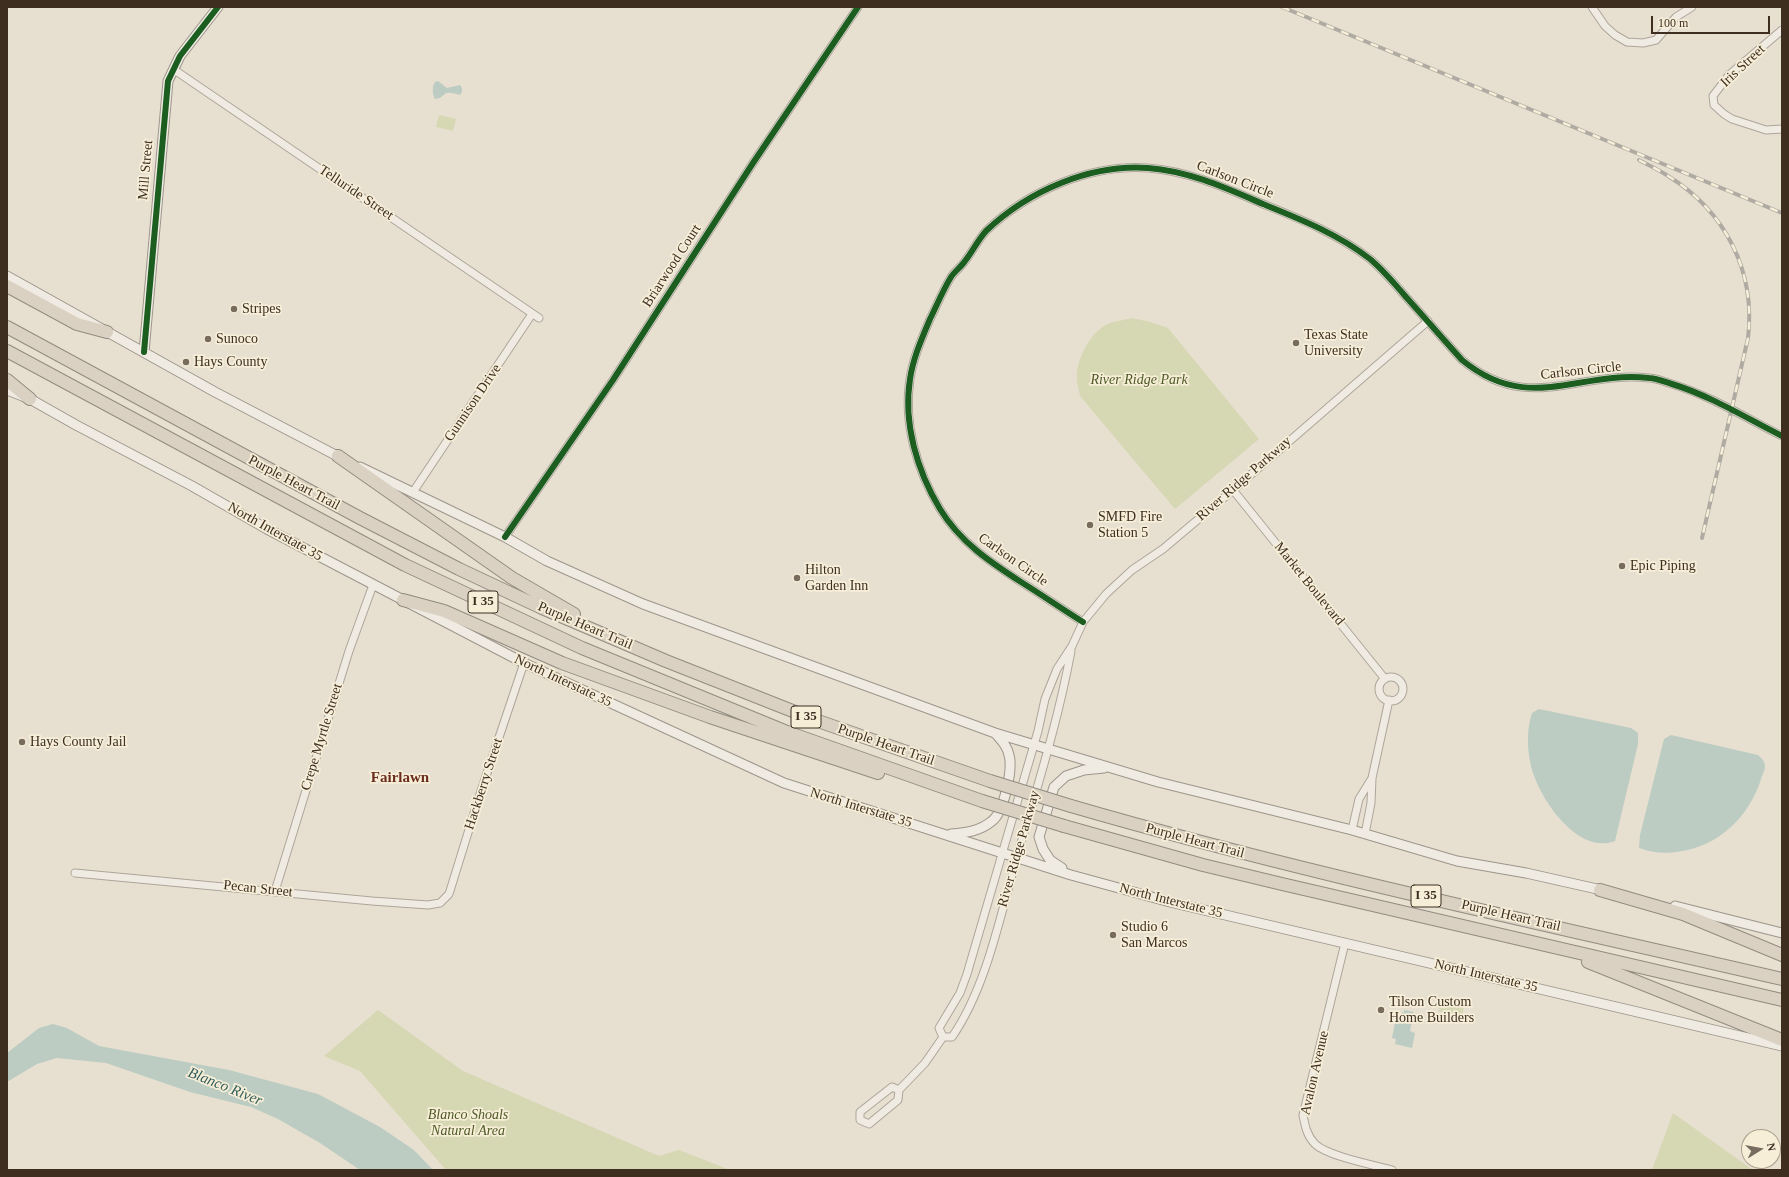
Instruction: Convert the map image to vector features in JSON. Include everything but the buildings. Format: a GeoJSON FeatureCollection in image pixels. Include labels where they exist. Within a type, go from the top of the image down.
{"type":"FeatureCollection","features":[{"type":"Feature","properties":{"kind":"highway"},"geometry":{"type":"LineString","coordinates":[[7,286],[76,324],[107,332]]}},
{"type":"Feature","properties":{"kind":"highway","name":"Purple Heart Trail"},"geometry":{"type":"LineString","coordinates":[[7,327],[360,518],[500,588],[625,644],[818,721],[917,757],[990,781],[1159,832],[1304,868],[1782,979]]}},
{"type":"Feature","properties":{"kind":"highway","name":"Purple Heart Trail"},"geometry":{"type":"LineString","coordinates":[[7,352],[350,537],[460,592],[710,702],[787,732],[982,801],[1064,826],[1203,865],[1782,1000]]}},
{"type":"Feature","properties":{"kind":"highway"},"geometry":{"type":"LineString","coordinates":[[7,380],[30,398]]}},
{"type":"Feature","properties":{"kind":"highway"},"geometry":{"type":"LineString","coordinates":[[338,456],[512,578],[625,644]]}},
{"type":"Feature","properties":{"kind":"highway"},"geometry":{"type":"LineString","coordinates":[[403,600],[444,611],[562,663],[710,717],[892,778],[956,797],[982,801]]}},
{"type":"Feature","properties":{"kind":"highway"},"geometry":{"type":"LineString","coordinates":[[1600,890],[1683,914],[1782,955]]}},
{"type":"Feature","properties":{"kind":"highway"},"geometry":{"type":"LineString","coordinates":[[1547,946],[1782,1040]]}},
{"type":"Feature","properties":{"kind":"main road","name":"Mill Street"},"geometry":{"type":"LineString","coordinates":[[144,352],[165,96],[168,81],[172,69],[218,7]]}},
{"type":"Feature","properties":{"kind":"main road"},"geometry":{"type":"LineString","coordinates":[[7,276],[215,392],[338,456],[505,537],[547,561],[643,604],[995,733],[1158,782],[1352,830],[1457,861],[1526,873],[1664,903],[1782,933]]}},
{"type":"Feature","properties":{"kind":"main road","name":"North Interstate 35"},"geometry":{"type":"LineString","coordinates":[[7,390],[30,398],[76,425],[192,486],[373,585],[524,663],[784,783],[841,803],[948,834],[1071,874],[1170,902],[1782,1046]]}},
{"type":"Feature","properties":{"kind":"main road"},"geometry":{"type":"LineString","coordinates":[[948,834],[976,831],[993,821],[999,813],[1011,768],[1009,753],[1005,744],[995,733]]}},
{"type":"Feature","properties":{"kind":"main road"},"geometry":{"type":"LineString","coordinates":[[1071,874],[1050,860],[1043,849],[1039,837],[1054,787],[1066,776],[1084,770],[1107,767]]}},
{"type":"Feature","properties":{"kind":"street","name":"Briarwood Court"},"geometry":{"type":"LineString","coordinates":[[505,537],[613,380],[753,163],[858,7]]}},
{"type":"Feature","properties":{"kind":"street"},"geometry":{"type":"LineString","coordinates":[[1592,7],[1605,26],[1615,35],[1627,42],[1643,43],[1656,40],[1676,17],[1692,7]]}},
{"type":"Feature","properties":{"kind":"street","name":"Iris Street"},"geometry":{"type":"LineString","coordinates":[[1782,30],[1729,75],[1713,96],[1714,104],[1724,114],[1732,119],[1766,130],[1782,129]]}},
{"type":"Feature","properties":{"kind":"street","name":"Telluride Street"},"geometry":{"type":"LineString","coordinates":[[172,69],[538,318]]}},
{"type":"Feature","properties":{"kind":"street","name":"Carlson Circle"},"geometry":{"type":"LineString","coordinates":[[1083,622],[987,560],[963,539],[941,511],[925,479],[915,447],[908,413],[909,380],[915,356],[940,296],[953,275],[964,263],[984,233],[1002,218],[1028,200],[1061,182],[1112,170],[1148,168],[1190,175],[1264,204],[1339,237],[1371,260],[1392,280],[1462,360],[1475,370],[1492,379],[1522,388],[1554,388],[1620,378],[1650,378],[1694,391],[1782,436]]}},
{"type":"Feature","properties":{"kind":"street","name":"Gunnison Drive"},"geometry":{"type":"LineString","coordinates":[[413,492],[532,314]]}},
{"type":"Feature","properties":{"kind":"street","name":"River Ridge Parkway"},"geometry":{"type":"LineString","coordinates":[[943,1037],[940,1028],[960,993],[968,974],[1045,699],[1055,675],[1072,646],[1083,622],[1106,594],[1132,570],[1162,549],[1233,490],[1428,321]]}},
{"type":"Feature","properties":{"kind":"street","name":"Market Boulevard"},"geometry":{"type":"LineString","coordinates":[[1233,490],[1385,679]]}},
{"type":"Feature","properties":{"kind":"street","name":"Crepe Myrtle Street"},"geometry":{"type":"LineString","coordinates":[[275,891],[349,651],[373,585]]}},
{"type":"Feature","properties":{"kind":"street","name":"River Ridge Parkway"},"geometry":{"type":"LineString","coordinates":[[943,1037],[952,1037],[975,994],[1017,857],[1061,703],[1072,646]]}},
{"type":"Feature","properties":{"kind":"street","name":"Hackberry Street"},"geometry":{"type":"LineString","coordinates":[[440,903],[449,894],[480,794],[524,663]]}},
{"type":"Feature","properties":{"kind":"street"},"geometry":{"type":"LineString","coordinates":[[1396,678],[1402,686],[1401,696],[1396,700],[1389,700],[1383,697],[1380,691],[1381,684],[1385,679],[1396,678]]}},
{"type":"Feature","properties":{"kind":"street"},"geometry":{"type":"LineString","coordinates":[[1365,834],[1371,803],[1372,778],[1389,700]]}},
{"type":"Feature","properties":{"kind":"street"},"geometry":{"type":"LineString","coordinates":[[1352,830],[1359,799],[1372,778]]}},
{"type":"Feature","properties":{"kind":"street","name":"Pecan Street"},"geometry":{"type":"LineString","coordinates":[[75,873],[372,901],[428,905],[440,903]]}},
{"type":"Feature","properties":{"kind":"street","name":"Avalon Avenue"},"geometry":{"type":"LineString","coordinates":[[1345,943],[1304,1115],[1305,1125],[1307,1134],[1314,1144],[1324,1151],[1392,1170]]}},
{"type":"Feature","properties":{"kind":"street","name":"River Ridge Parkway"},"geometry":{"type":"LineString","coordinates":[[899,1090],[892,1087],[880,1095],[860,1112],[860,1120],[869,1124],[898,1100],[899,1090],[925,1063],[943,1037]]}},
{"type":"Feature","properties":{"kind":"green space"},"geometry":{"type":"Polygon","coordinates":[[[439,115],[456,119],[453,131],[436,127],[439,115]]]}},
{"type":"Feature","properties":{"kind":"green space","name":"River Ridge Park"},"geometry":{"type":"Polygon","coordinates":[[[1132,318],[1168,328],[1259,439],[1175,509],[1080,396],[1077,371],[1082,354],[1090,339],[1108,324],[1132,318]]]}},
{"type":"Feature","properties":{"kind":"green space"},"geometry":{"type":"Polygon","coordinates":[[[1440,999],[1464,1001],[1463,1014],[1439,1012],[1440,999]]]}},
{"type":"Feature","properties":{"kind":"green space","name":"Blanco Shoals Natural Area"},"geometry":{"type":"Polygon","coordinates":[[[378,1010],[463,1071],[659,1156],[679,1150],[730,1170],[446,1170],[360,1071],[324,1056],[378,1010]]]}},
{"type":"Feature","properties":{"kind":"green space"},"geometry":{"type":"Polygon","coordinates":[[[1673,1113],[1741,1161],[1741,1169],[1753,1170],[1652,1170],[1673,1113]]]}},
{"type":"Feature","properties":{"kind":"water"},"geometry":{"type":"Polygon","coordinates":[[[438,81],[447,88],[460,85],[462,92],[460,95],[446,93],[440,98],[435,99],[433,95],[433,88],[435,82],[438,81]]]}},
{"type":"Feature","properties":{"kind":"water"},"geometry":{"type":"Polygon","coordinates":[[[1539,709],[1631,728],[1638,733],[1638,744],[1615,841],[1600,843],[1586,839],[1572,831],[1560,819],[1540,789],[1533,774],[1528,749],[1528,731],[1532,713],[1539,709]]]}},
{"type":"Feature","properties":{"kind":"water"},"geometry":{"type":"Polygon","coordinates":[[[1671,735],[1758,755],[1764,761],[1765,766],[1759,785],[1746,810],[1733,825],[1718,837],[1700,846],[1680,852],[1669,853],[1649,851],[1639,848],[1640,835],[1664,739],[1671,735]]]}},
{"type":"Feature","properties":{"kind":"water"},"geometry":{"type":"Polygon","coordinates":[[[1404,1010],[1414,1012],[1410,1031],[1415,1033],[1412,1048],[1395,1044],[1396,1039],[1392,1038],[1396,1018],[1401,1020],[1402,1012],[1404,1013],[1404,1010]]]}},
{"type":"Feature","properties":{"kind":"water","name":"Blanco River"},"geometry":{"type":"Polygon","coordinates":[[[53,1024],[67,1028],[99,1046],[229,1070],[318,1094],[380,1127],[414,1150],[433,1170],[360,1170],[320,1143],[278,1119],[251,1107],[190,1092],[106,1063],[57,1058],[37,1064],[7,1082],[7,1053],[39,1028],[53,1024]]]}},
{"type":"Feature","properties":{"kind":"railway"},"geometry":{"type":"LineString","coordinates":[[1282,7],[1782,213]]}},
{"type":"Feature","properties":{"kind":"railway"},"geometry":{"type":"LineString","coordinates":[[1639,160],[1668,176],[1688,190],[1706,207],[1720,225],[1732,245],[1741,267],[1747,289],[1749,313],[1748,338],[1702,538]]}},
{"type":"Feature","properties":{"kind":"cycle path"},"geometry":{"type":"LineString","coordinates":[[144,352],[168,81],[180,56],[218,7]]}},
{"type":"Feature","properties":{"kind":"cycle path"},"geometry":{"type":"LineString","coordinates":[[505,537],[613,380],[753,163],[858,7]]}},
{"type":"Feature","properties":{"kind":"cycle path"},"geometry":{"type":"LineString","coordinates":[[1083,622],[987,559],[957,532],[940,509],[925,479],[914,446],[908,413],[908,396],[913,363],[930,319],[951,277],[986,231],[1003,217],[1040,192],[1082,176],[1126,168],[1148,168],[1193,176],[1291,215],[1318,228],[1345,242],[1375,263],[1462,360],[1486,376],[1509,385],[1532,388],[1554,387],[1623,377],[1655,379],[1701,395],[1782,436]]}},
{"type":"Feature","properties":{"kind":"place","name":"Stripes"},"geometry":{"type":"Point","coordinates":[234,309]}},
{"type":"Feature","properties":{"kind":"place","name":"Sunoco"},"geometry":{"type":"Point","coordinates":[208,339]}},
{"type":"Feature","properties":{"kind":"place","name":"Texas State University"},"geometry":{"type":"Point","coordinates":[1296,343]}},
{"type":"Feature","properties":{"kind":"place","name":"Hays County"},"geometry":{"type":"Point","coordinates":[186,362]}},
{"type":"Feature","properties":{"kind":"place","name":"SMFD Fire Station 5"},"geometry":{"type":"Point","coordinates":[1090,525]}},
{"type":"Feature","properties":{"kind":"place","name":"Epic Piping"},"geometry":{"type":"Point","coordinates":[1622,566]}},
{"type":"Feature","properties":{"kind":"place","name":"Hilton Garden Inn"},"geometry":{"type":"Point","coordinates":[797,578]}},
{"type":"Feature","properties":{"kind":"place","name":"Hays County Jail"},"geometry":{"type":"Point","coordinates":[22,742]}},
{"type":"Feature","properties":{"kind":"place","name":"Studio 6 San Marcos"},"geometry":{"type":"Point","coordinates":[1113,935]}},
{"type":"Feature","properties":{"kind":"place","name":"Tilson Custom Home Builders"},"geometry":{"type":"Point","coordinates":[1381,1010]}},
{"type":"Feature","properties":{"kind":"district","name":"Fairlawn"},"geometry":{"type":"Point","coordinates":[400,778]}}]}
